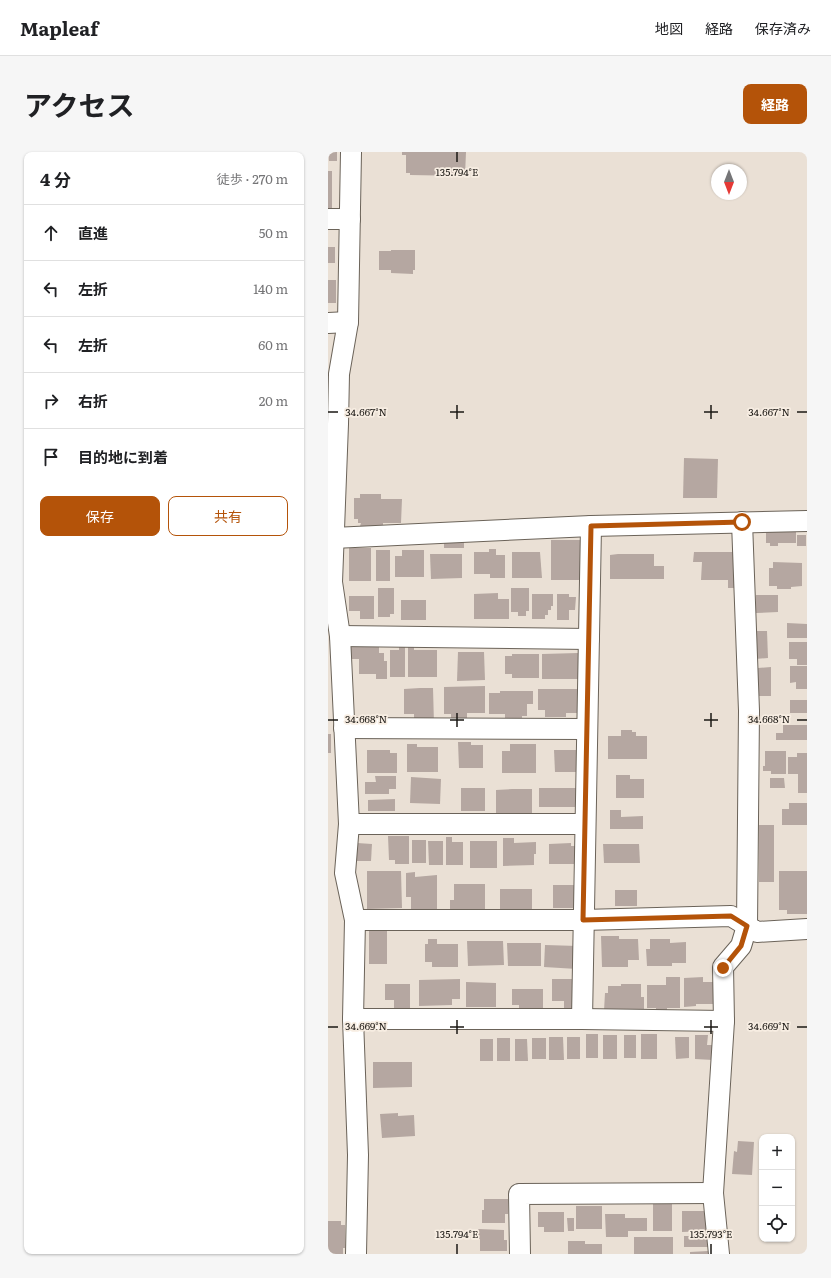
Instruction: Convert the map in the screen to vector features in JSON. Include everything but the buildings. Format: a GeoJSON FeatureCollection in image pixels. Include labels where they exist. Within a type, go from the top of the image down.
{"type":"FeatureCollection","features":[{"type":"Feature","properties":{"kind":"street"},"geometry":{"type":"LineString","coordinates":[[351,152],[348,322],[338,374],[333,424],[332,582],[340,636],[335,671],[344,728],[349,824],[345,873],[355,920],[353,1019],[358,1156],[356,1254]]}},
{"type":"Feature","properties":{"kind":"street"},"geometry":{"type":"LineString","coordinates":[[328,219],[350,219]]}},
{"type":"Feature","properties":{"kind":"street"},"geometry":{"type":"LineString","coordinates":[[328,323],[348,322]]}},
{"type":"Feature","properties":{"kind":"street"},"geometry":{"type":"LineString","coordinates":[[332,531],[807,521]]}},
{"type":"Feature","properties":{"kind":"street"},"geometry":{"type":"LineString","coordinates":[[719,1254],[713,1193],[724,1021],[723,968],[741,946],[747,926],[749,711],[742,522]]}},
{"type":"Feature","properties":{"kind":"street"},"geometry":{"type":"LineString","coordinates":[[582,1019],[591,526]]}},
{"type":"Feature","properties":{"kind":"street"},"geometry":{"type":"LineString","coordinates":[[340,636],[589,638]]}},
{"type":"Feature","properties":{"kind":"street"},"geometry":{"type":"LineString","coordinates":[[344,728],[587,729]]}},
{"type":"Feature","properties":{"kind":"street"},"geometry":{"type":"LineString","coordinates":[[349,824],[585,824]]}},
{"type":"Feature","properties":{"kind":"street"},"geometry":{"type":"LineString","coordinates":[[355,920],[583,920],[731,916],[757,932],[807,929]]}},
{"type":"Feature","properties":{"kind":"street"},"geometry":{"type":"LineString","coordinates":[[353,1019],[582,1019],[724,1021]]}},
{"type":"Feature","properties":{"kind":"street"},"geometry":{"type":"LineString","coordinates":[[520,1254],[520,1194],[713,1193]]}},
{"type":"Feature","properties":{"kind":"route"},"geometry":{"type":"LineString","coordinates":[[723,968],[741,946],[747,926],[731,916],[583,920],[591,526],[742,522]]}}]}
